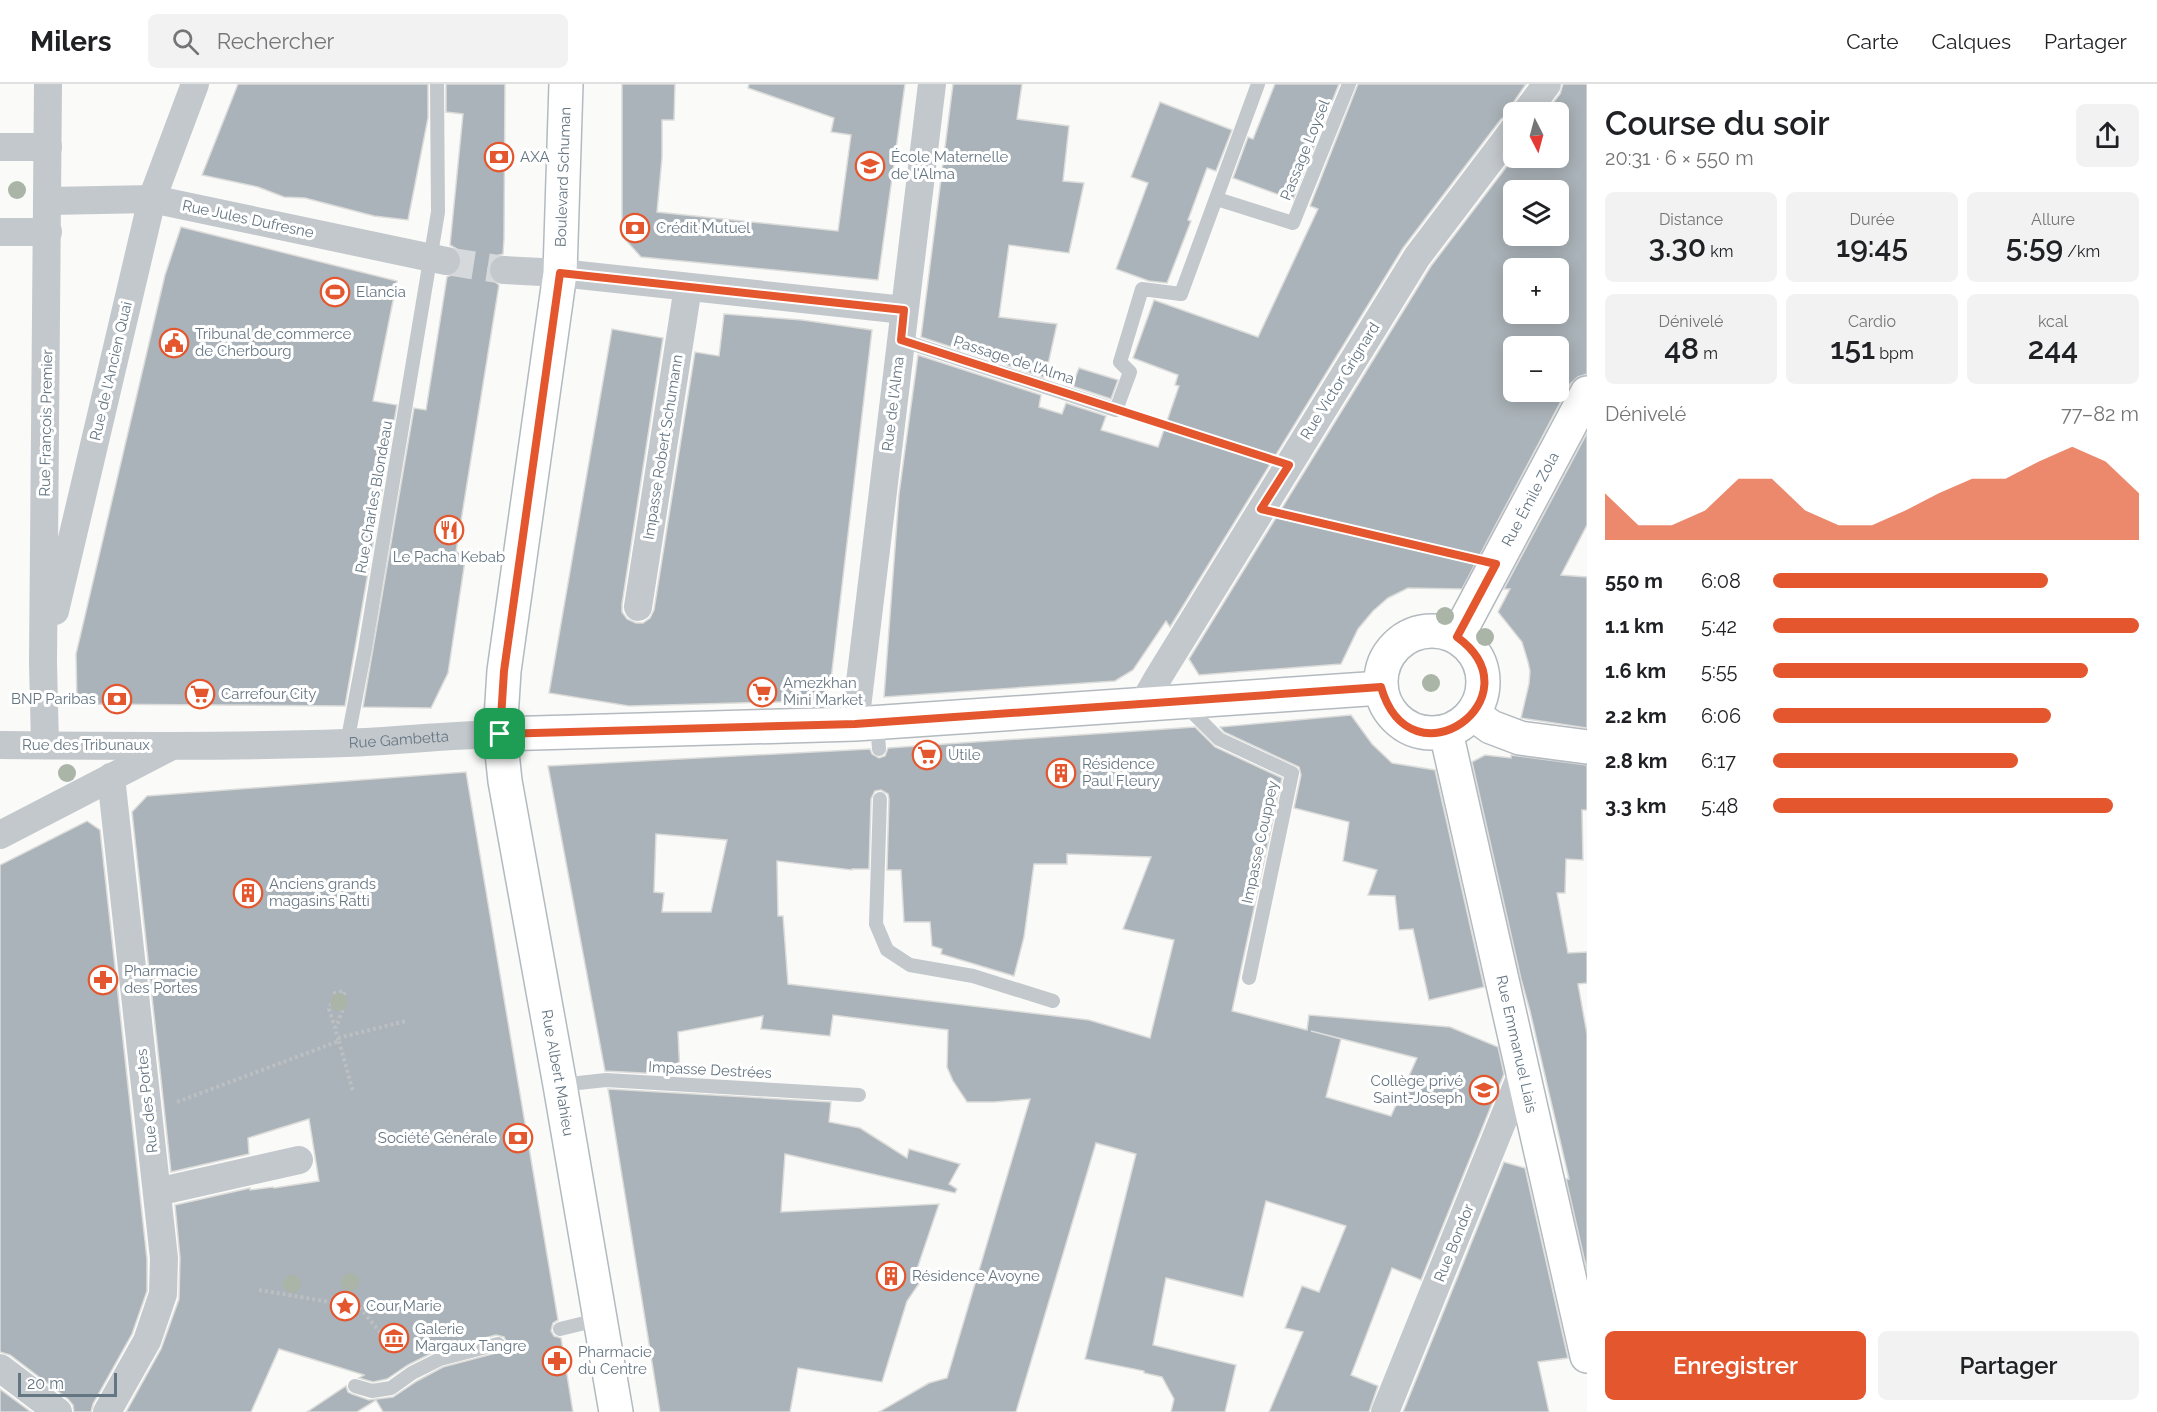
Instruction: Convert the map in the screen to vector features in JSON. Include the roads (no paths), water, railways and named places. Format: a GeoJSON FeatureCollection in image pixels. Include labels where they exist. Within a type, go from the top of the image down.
{"type":"FeatureCollection","features":[{"type":"Feature","properties":{"kind":"street","name":"Rue de l'Ancien Quai"},"geometry":{"type":"LineString","coordinates":[[43,663],[152,199],[195,84]]}},
{"type":"Feature","properties":{"kind":"street","name":"Boulevard Schuman"},"geometry":{"type":"LineString","coordinates":[[500,734],[504,671],[560,273],[566,84]]}},
{"type":"Feature","properties":{"kind":"street","name":"Rue de l'Alma"},"geometry":{"type":"LineString","coordinates":[[870,732],[901,340],[932,84]]}},
{"type":"Feature","properties":{"kind":"street"},"geometry":{"type":"LineString","coordinates":[[1534,102],[1547,84]]}},
{"type":"Feature","properties":{"kind":"street","name":"Rue François Premier"},"geometry":{"type":"LineString","coordinates":[[44,92],[48,147],[43,663],[45,744]]}},
{"type":"Feature","properties":{"kind":"street","name":"Rue Victor Grignard"},"geometry":{"type":"LineString","coordinates":[[1143,704],[1417,257],[1503,144]]}},
{"type":"Feature","properties":{"kind":"street"},"geometry":{"type":"LineString","coordinates":[[0,147],[48,147]]}},
{"type":"Feature","properties":{"kind":"street","name":"Rue Jules Dufresne"},"geometry":{"type":"LineString","coordinates":[[48,201],[152,199],[438,259]]}},
{"type":"Feature","properties":{"kind":"street"},"geometry":{"type":"LineString","coordinates":[[0,232],[48,232]]}},
{"type":"Feature","properties":{"kind":"street"},"geometry":{"type":"LineString","coordinates":[[504,270],[560,273],[904,310]]}},
{"type":"Feature","properties":{"kind":"street","name":"Impasse Robert Schumann"},"geometry":{"type":"LineString","coordinates":[[638,607],[688,287]]}},
{"type":"Feature","properties":{"kind":"street","name":"Rue Émile Zola"},"geometry":{"type":"LineString","coordinates":[[1457,637],[1587,393]]}},
{"type":"Feature","properties":{"kind":"street"},"geometry":{"type":"LineString","coordinates":[[1426,631],[1442,632],[1457,637],[1473,652],[1483,672],[1484,687],[1480,701],[1473,714],[1461,725],[1446,732],[1428,734],[1411,729],[1396,718],[1386,705],[1381,687],[1388,657],[1397,644],[1426,631]]}},
{"type":"Feature","properties":{"kind":"street","name":"Rue Gambetta"},"geometry":{"type":"LineString","coordinates":[[172,746],[347,742],[446,735],[870,732],[1143,704],[1381,687]]}},
{"type":"Feature","properties":{"kind":"street"},"geometry":{"type":"LineString","coordinates":[[1473,714],[1491,727],[1520,738],[1587,747]]}},
{"type":"Feature","properties":{"kind":"street","name":"Rue Emmanuel Liais"},"geometry":{"type":"LineString","coordinates":[[1446,732],[1587,1356]]}},
{"type":"Feature","properties":{"kind":"street","name":"Rue Albert Mahieu"},"geometry":{"type":"LineString","coordinates":[[500,734],[505,781],[616,1412]]}},
{"type":"Feature","properties":{"kind":"street","name":"Rue des Tribunaux"},"geometry":{"type":"LineString","coordinates":[[0,745],[172,746]]}},
{"type":"Feature","properties":{"kind":"street"},"geometry":{"type":"LineString","coordinates":[[0,835],[172,746]]}},
{"type":"Feature","properties":{"kind":"street","name":"Rue des Portes"},"geometry":{"type":"LineString","coordinates":[[106,1412],[147,1341],[163,1294],[164,1258],[111,777]]}},
{"type":"Feature","properties":{"kind":"street","name":"Rue Bondor"},"geometry":{"type":"LineString","coordinates":[[1385,1412],[1522,1073]]}},
{"type":"Feature","properties":{"kind":"street"},"geometry":{"type":"LineString","coordinates":[[157,1192],[299,1160]]}},
{"type":"Feature","properties":{"kind":"street"},"geometry":{"type":"LineString","coordinates":[[0,1368],[58,1412]]}},
{"type":"Feature","properties":{"kind":"lane","name":"Rue Charles Blondeau"},"geometry":{"type":"LineString","coordinates":[[347,742],[438,259],[437,84]]}},
{"type":"Feature","properties":{"kind":"lane"},"geometry":{"type":"LineString","coordinates":[[1217,199],[1258,84]]}},
{"type":"Feature","properties":{"kind":"lane","name":"Passage Loysel"},"geometry":{"type":"LineString","coordinates":[[1217,199],[1293,223],[1349,84]]}},
{"type":"Feature","properties":{"kind":"lane","name":"Passage de l'Alma"},"geometry":{"type":"LineString","coordinates":[[901,340],[1116,410],[1130,372],[1120,362],[1142,289],[1182,294],[1217,199]]}},
{"type":"Feature","properties":{"kind":"lane","name":"Impasse Couppey"},"geometry":{"type":"LineString","coordinates":[[1182,701],[1219,739],[1292,773],[1249,978]]}},
{"type":"Feature","properties":{"kind":"lane"},"geometry":{"type":"LineString","coordinates":[[880,799],[876,924],[887,950],[910,965],[973,976],[1053,1001]]}},
{"type":"Feature","properties":{"kind":"lane","name":"Impasse Destrées"},"geometry":{"type":"LineString","coordinates":[[560,1085],[606,1080],[859,1095]]}},
{"type":"Feature","properties":{"kind":"lane"},"geometry":{"type":"LineString","coordinates":[[560,1329],[601,1319]]}},
{"type":"Feature","properties":{"kind":"lane"},"geometry":{"type":"LineString","coordinates":[[355,1386],[372,1391],[391,1388],[412,1373],[440,1359],[498,1344]]}},
{"type":"Feature","properties":{"kind":"tunnel"},"geometry":{"type":"LineString","coordinates":[[446,261],[504,270]]}},
{"type":"Feature","properties":{"kind":"place","name":"AXA"},"geometry":{"type":"Point","coordinates":[499,157]}},
{"type":"Feature","properties":{"kind":"place","name":"École Maternelle de l'Alma"},"geometry":{"type":"Point","coordinates":[870,166]}},
{"type":"Feature","properties":{"kind":"place","name":"Crédit Mutuel"},"geometry":{"type":"Point","coordinates":[635,228]}},
{"type":"Feature","properties":{"kind":"place","name":"Elancia"},"geometry":{"type":"Point","coordinates":[335,292]}},
{"type":"Feature","properties":{"kind":"place","name":"Tribunal de commerce de Cherbourg"},"geometry":{"type":"Point","coordinates":[174,343]}},
{"type":"Feature","properties":{"kind":"place","name":"Le Pacha Kebab"},"geometry":{"type":"Point","coordinates":[449,530]}},
{"type":"Feature","properties":{"kind":"place","name":"Amezkhan Mini Market"},"geometry":{"type":"Point","coordinates":[762,692]}},
{"type":"Feature","properties":{"kind":"place","name":"Carrefour City"},"geometry":{"type":"Point","coordinates":[200,694]}},
{"type":"Feature","properties":{"kind":"place","name":"BNP Paribas"},"geometry":{"type":"Point","coordinates":[117,699]}},
{"type":"Feature","properties":{"kind":"place","name":"Utile"},"geometry":{"type":"Point","coordinates":[927,755]}},
{"type":"Feature","properties":{"kind":"place","name":"Résidence Paul Fleury"},"geometry":{"type":"Point","coordinates":[1061,773]}},
{"type":"Feature","properties":{"kind":"place","name":"Anciens grands magasins Ratti"},"geometry":{"type":"Point","coordinates":[248,893]}},
{"type":"Feature","properties":{"kind":"place","name":"Pharmacie des Portes"},"geometry":{"type":"Point","coordinates":[103,980]}},
{"type":"Feature","properties":{"kind":"place","name":"Collège privé Saint-Joseph"},"geometry":{"type":"Point","coordinates":[1484,1090]}},
{"type":"Feature","properties":{"kind":"place","name":"Société Générale"},"geometry":{"type":"Point","coordinates":[518,1138]}},
{"type":"Feature","properties":{"kind":"place","name":"Résidence Avoyne"},"geometry":{"type":"Point","coordinates":[891,1276]}},
{"type":"Feature","properties":{"kind":"place","name":"Cour Marie"},"geometry":{"type":"Point","coordinates":[345,1306]}},
{"type":"Feature","properties":{"kind":"place","name":"Galerie Margaux Tangre"},"geometry":{"type":"Point","coordinates":[394,1338]}},
{"type":"Feature","properties":{"kind":"place","name":"Pharmacie du Centre"},"geometry":{"type":"Point","coordinates":[557,1361]}}]}
